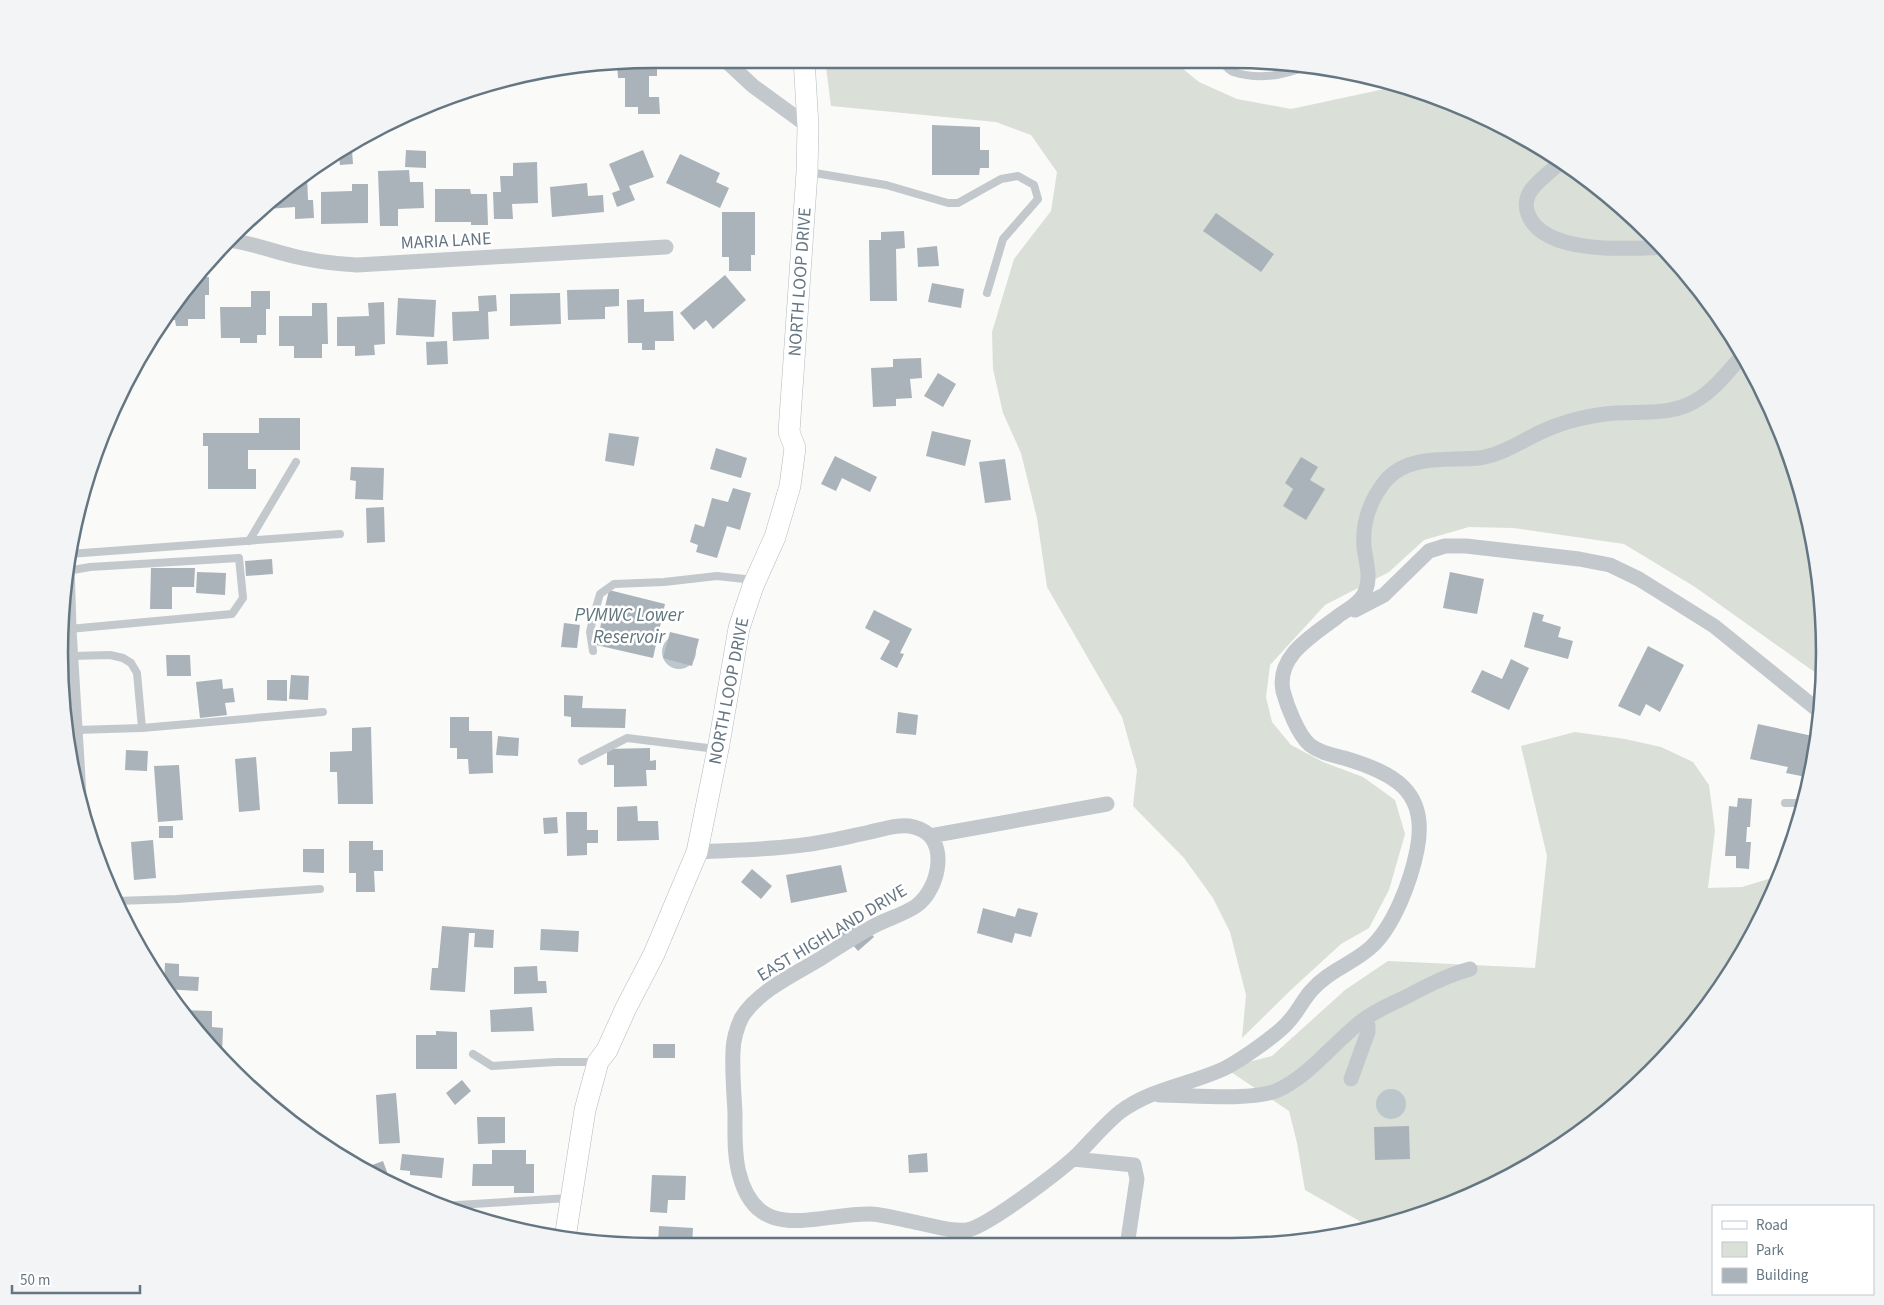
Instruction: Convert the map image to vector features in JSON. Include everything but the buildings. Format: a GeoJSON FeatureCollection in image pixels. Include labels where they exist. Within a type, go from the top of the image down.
{"type":"FeatureCollection","features":[{"type":"Feature","properties":{"kind":"street"},"geometry":{"type":"LineString","coordinates":[[733,67],[753,86],[808,126]]}},
{"type":"Feature","properties":{"kind":"street","name":"NORTH LOOP DRIVE"},"geometry":{"type":"LineString","coordinates":[[566,1230],[585,1110],[598,1062],[607,1050],[654,954],[697,852],[718,749],[739,628],[774,537],[790,486],[795,448],[789,432],[808,172],[808,126],[804,67]]}},
{"type":"Feature","properties":{"kind":"street"},"geometry":{"type":"LineString","coordinates":[[1557,166],[1531,190],[1526,199],[1526,210],[1529,218],[1537,228],[1560,241],[1574,244],[1604,248],[1653,248]]}},
{"type":"Feature","properties":{"kind":"street","name":"MARIA LANE"},"geometry":{"type":"LineString","coordinates":[[237,241],[302,258],[329,263],[357,265],[666,247]]}},
{"type":"Feature","properties":{"kind":"street","name":"EAST HIGHLAND DRIVE"},"geometry":{"type":"LineString","coordinates":[[930,836],[935,846],[938,864],[936,880],[928,895],[920,904],[911,910],[875,925],[769,989],[742,1017],[733,1047],[736,1166],[744,1191],[758,1212],[778,1221],[799,1221],[872,1214],[964,1230],[983,1224],[1073,1159],[1117,1114],[1147,1095],[1225,1068],[1284,1028],[1311,991],[1328,974],[1370,949],[1381,936],[1390,923],[1405,889],[1417,850],[1419,816],[1413,799],[1401,784],[1386,773],[1311,746],[1303,738],[1289,710],[1282,679],[1289,657],[1339,615],[1353,607],[1361,599],[1367,588],[1369,577],[1364,544],[1366,516],[1372,501],[1394,472],[1416,463],[1482,457],[1502,453],[1558,425],[1605,414],[1664,412],[1682,408],[1709,392],[1738,360]]}},
{"type":"Feature","properties":{"kind":"street"},"geometry":{"type":"LineString","coordinates":[[1327,625],[1384,594],[1429,551],[1445,546],[1466,546],[1579,559],[1610,565],[1639,579],[1676,602],[1714,626],[1813,706]]}},
{"type":"Feature","properties":{"kind":"street"},"geometry":{"type":"LineString","coordinates":[[68,637],[77,755]]}},
{"type":"Feature","properties":{"kind":"street"},"geometry":{"type":"LineString","coordinates":[[697,852],[794,846],[897,827],[919,828],[930,836],[1107,804]]}},
{"type":"Feature","properties":{"kind":"street"},"geometry":{"type":"LineString","coordinates":[[1147,1095],[1242,1096],[1262,1095],[1277,1090],[1310,1068],[1360,1022],[1389,1004],[1442,979],[1470,969]]}},
{"type":"Feature","properties":{"kind":"street"},"geometry":{"type":"LineString","coordinates":[[1351,1079],[1368,1032],[1368,1026],[1360,1022]]}},
{"type":"Feature","properties":{"kind":"street"},"geometry":{"type":"LineString","coordinates":[[1073,1159],[1134,1165],[1137,1179],[1128,1238]]}},
{"type":"Feature","properties":{"kind":"lane"},"geometry":{"type":"LineString","coordinates":[[1228,67],[1232,71],[1267,77],[1293,71]]}},
{"type":"Feature","properties":{"kind":"lane"},"geometry":{"type":"LineString","coordinates":[[808,172],[886,185],[948,203],[958,203],[1001,179],[1018,176],[1034,186],[1038,199],[1003,239],[987,293]]}},
{"type":"Feature","properties":{"kind":"lane"},"geometry":{"type":"LineString","coordinates":[[249,541],[296,462]]}},
{"type":"Feature","properties":{"kind":"lane"},"geometry":{"type":"LineString","coordinates":[[77,554],[340,534]]}},
{"type":"Feature","properties":{"kind":"lane"},"geometry":{"type":"LineString","coordinates":[[69,619],[232,614],[243,598],[239,558],[74,567]]}},
{"type":"Feature","properties":{"kind":"lane"},"geometry":{"type":"LineString","coordinates":[[593,651],[590,632],[592,618],[600,594],[614,584],[664,582],[717,576],[756,580]]}},
{"type":"Feature","properties":{"kind":"lane"},"geometry":{"type":"LineString","coordinates":[[71,656],[110,655],[123,658],[131,663],[137,673],[142,728]]}},
{"type":"Feature","properties":{"kind":"lane"},"geometry":{"type":"LineString","coordinates":[[76,730],[142,728],[323,712]]}},
{"type":"Feature","properties":{"kind":"lane"},"geometry":{"type":"LineString","coordinates":[[582,761],[627,738],[718,749]]}},
{"type":"Feature","properties":{"kind":"lane"},"geometry":{"type":"LineString","coordinates":[[1785,804],[1797,804]]}},
{"type":"Feature","properties":{"kind":"lane"},"geometry":{"type":"LineString","coordinates":[[123,901],[320,889]]}},
{"type":"Feature","properties":{"kind":"lane"},"geometry":{"type":"LineString","coordinates":[[473,1054],[492,1066],[556,1062],[598,1062]]}},
{"type":"Feature","properties":{"kind":"lane"},"geometry":{"type":"LineString","coordinates":[[461,1205],[571,1198]]}},
{"type":"Feature","properties":{"kind":"green space"},"geometry":{"type":"Polygon","coordinates":[[[826,67],[1181,67],[1199,82],[1237,99],[1291,109],[1387,88],[1455,112],[1524,146],[1588,188],[1645,239],[1696,296],[1738,360],[1772,429],[1797,501],[1811,576],[1815,614],[1815,673],[1695,587],[1624,544],[1513,528],[1469,527],[1424,540],[1389,572],[1325,605],[1270,665],[1266,697],[1272,722],[1291,745],[1323,762],[1363,777],[1395,800],[1405,834],[1389,890],[1369,928],[1341,944],[1242,1038],[1246,995],[1230,932],[1213,898],[1184,858],[1133,806],[1137,770],[1122,717],[1047,587],[1037,518],[1021,453],[1003,413],[993,369],[992,332],[1014,259],[1051,211],[1057,172],[1031,135],[996,122],[831,106],[826,67]]]}},
{"type":"Feature","properties":{"kind":"green space"},"geometry":{"type":"Polygon","coordinates":[[[1575,732],[1625,739],[1661,747],[1693,762],[1709,785],[1715,830],[1708,888],[1742,887],[1771,878],[1738,945],[1696,1009],[1645,1066],[1588,1117],[1557,1139],[1490,1177],[1420,1206],[1362,1223],[1305,1190],[1289,1111],[1225,1068],[1272,1056],[1345,990],[1388,961],[1535,968],[1547,856],[1521,746],[1575,732]]]}},
{"type":"Feature","properties":{"kind":"shaded area"},"geometry":{"type":"Polygon","coordinates":[[[679,635],[691,640],[696,652],[691,664],[679,669],[667,664],[662,652],[667,640],[679,635]]]}},
{"type":"Feature","properties":{"kind":"shaded area"},"geometry":{"type":"Polygon","coordinates":[[[1391,1089],[1402,1093],[1406,1104],[1402,1115],[1391,1119],[1380,1115],[1376,1104],[1380,1093],[1391,1089]]]}},
{"type":"Feature","properties":{"kind":"water label","name":"PVMWC Lower Reservoir"},"geometry":{"type":"Point","coordinates":[629,626]}}]}
